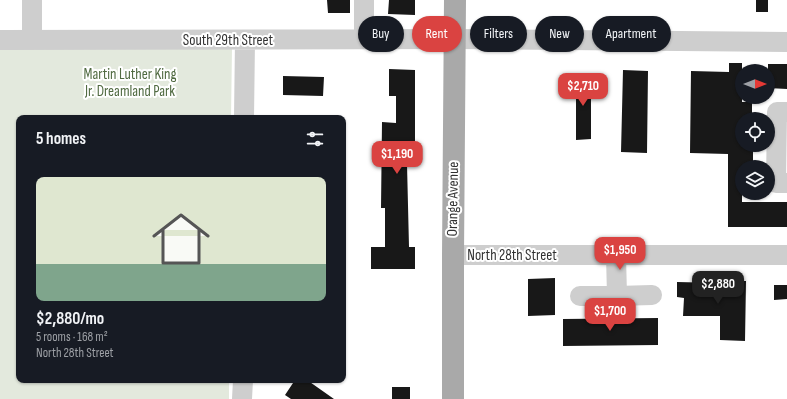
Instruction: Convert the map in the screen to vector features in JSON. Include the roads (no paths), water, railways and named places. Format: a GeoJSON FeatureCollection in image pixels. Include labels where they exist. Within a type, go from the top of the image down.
{"type":"FeatureCollection","features":[{"type":"Feature","properties":{"kind":"main road","name":"Orange Avenue"},"geometry":{"type":"LineString","coordinates":[[455,0],[455,16]]}},
{"type":"Feature","properties":{"kind":"main road","name":"Orange Avenue"},"geometry":{"type":"LineString","coordinates":[[453,399],[455,52]]}},
{"type":"Feature","properties":{"kind":"street"},"geometry":{"type":"LineString","coordinates":[[32,0],[32,40]]}},
{"type":"Feature","properties":{"kind":"street"},"geometry":{"type":"LineString","coordinates":[[364,0],[364,16]]}},
{"type":"Feature","properties":{"kind":"street","name":"South 29th Street"},"geometry":{"type":"LineString","coordinates":[[0,40],[358,39]]}},
{"type":"Feature","properties":{"kind":"street","name":"South 29th Street"},"geometry":{"type":"LineString","coordinates":[[462,39],[787,42]]}},
{"type":"Feature","properties":{"kind":"street"},"geometry":{"type":"LineString","coordinates":[[244,115],[245,40]]}},
{"type":"Feature","properties":{"kind":"street"},"geometry":{"type":"LineString","coordinates":[[787,112],[777,112],[776,183],[787,183]]}},
{"type":"Feature","properties":{"kind":"street","name":"North 28th Street"},"geometry":{"type":"LineString","coordinates":[[453,255],[787,255]]}},
{"type":"Feature","properties":{"kind":"street"},"geometry":{"type":"LineString","coordinates":[[616,255],[617,296]]}},
{"type":"Feature","properties":{"kind":"street"},"geometry":{"type":"LineString","coordinates":[[580,296],[652,295]]}},
{"type":"Feature","properties":{"kind":"street"},"geometry":{"type":"LineString","coordinates":[[242,383],[242,399]]}},
{"type":"Feature","properties":{"kind":"park label","name":"Martin Luther King Jr. Dreamland Park"},"geometry":{"type":"Point","coordinates":[130,82]}}]}
